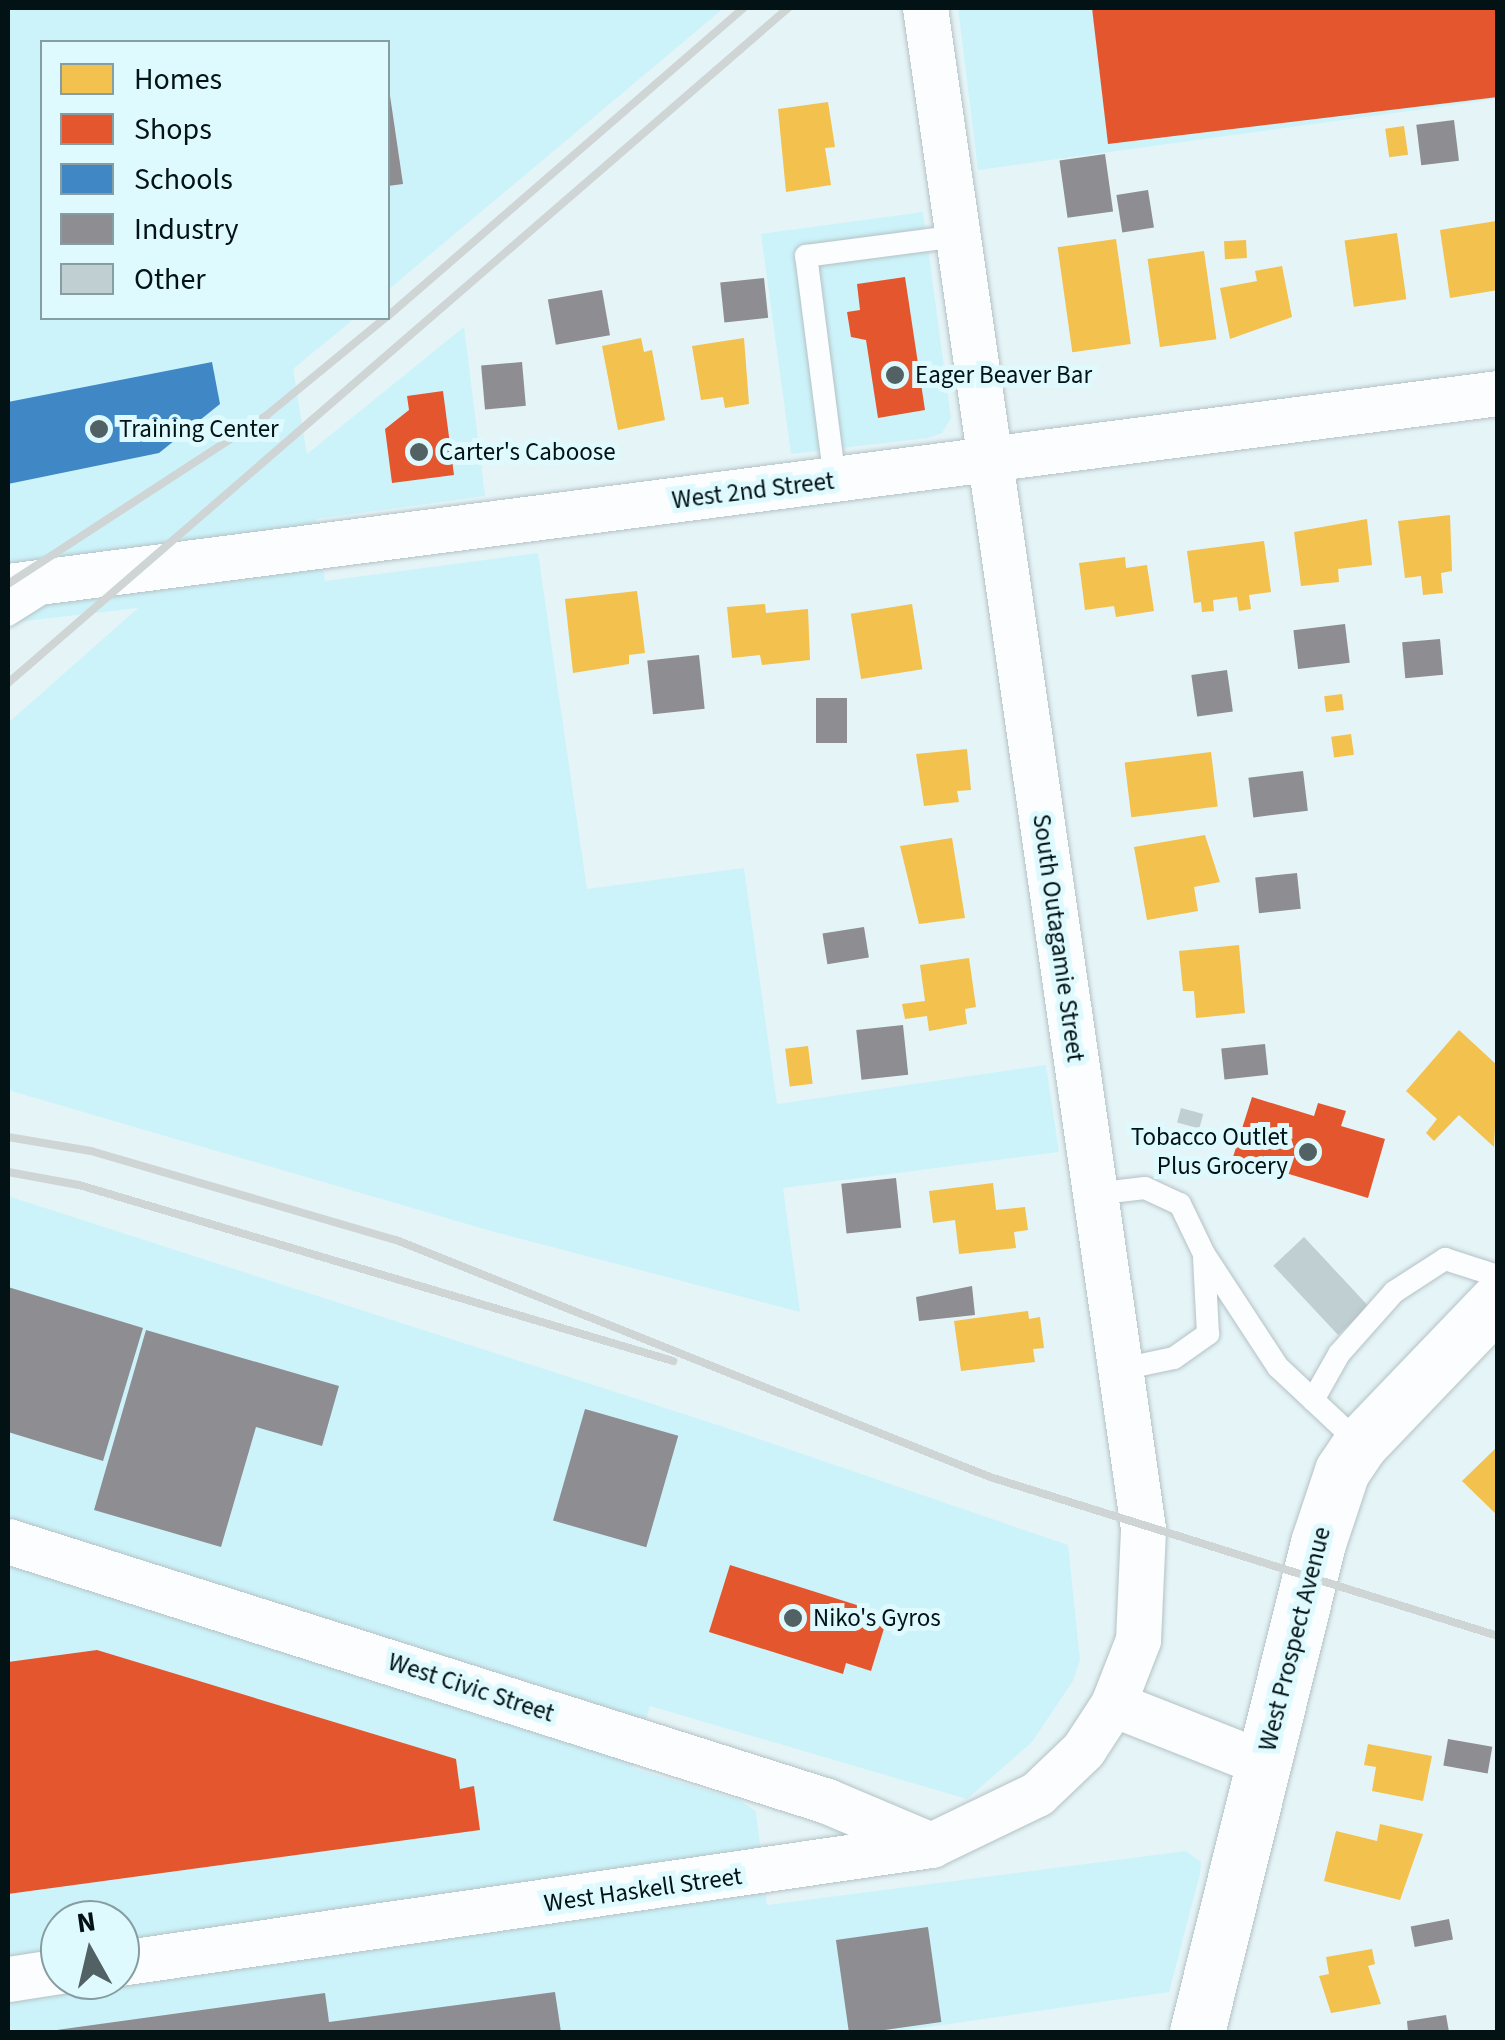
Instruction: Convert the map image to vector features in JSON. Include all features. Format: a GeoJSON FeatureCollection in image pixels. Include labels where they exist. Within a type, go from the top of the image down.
{"type":"FeatureCollection","features":[{"type":"Feature","properties":{"kind":"main road","name":"West Prospect Avenue"},"geometry":{"type":"LineString","coordinates":[[1197,2032],[1328,1507],[1360,1444],[1498,1300]]}},
{"type":"Feature","properties":{"kind":"street","name":"South Outagamie Street"},"geometry":{"type":"LineString","coordinates":[[925,8],[1122,1368],[1145,1585],[1138,1640],[1113,1704]]}},
{"type":"Feature","properties":{"kind":"street","name":"West 2nd Street"},"geometry":{"type":"LineString","coordinates":[[8,586],[1498,393]]}},
{"type":"Feature","properties":{"kind":"street","name":"West Civic Street"},"geometry":{"type":"LineString","coordinates":[[8,1541],[828,1801],[931,1846]]}},
{"type":"Feature","properties":{"kind":"street"},"geometry":{"type":"LineString","coordinates":[[1113,1704],[1264,1762]]}},
{"type":"Feature","properties":{"kind":"street","name":"West Haskell Street"},"geometry":{"type":"LineString","coordinates":[[140,1960],[931,1846],[1038,1794],[1082,1750],[1113,1704]]}},
{"type":"Feature","properties":{"kind":"street"},"geometry":{"type":"LineString","coordinates":[[8,1979],[40,1975]]}},
{"type":"Feature","properties":{"kind":"lane"},"geometry":{"type":"LineString","coordinates":[[835,480],[806,256],[958,236]]}},
{"type":"Feature","properties":{"kind":"lane"},"geometry":{"type":"LineString","coordinates":[[8,615],[67,577]]}},
{"type":"Feature","properties":{"kind":"lane"},"geometry":{"type":"LineString","coordinates":[[1094,1194],[1144,1188],[1180,1204],[1204,1254],[1278,1367],[1360,1444]]}},
{"type":"Feature","properties":{"kind":"lane"},"geometry":{"type":"LineString","coordinates":[[1122,1368],[1174,1358],[1208,1334],[1204,1254]]}},
{"type":"Feature","properties":{"kind":"lane"},"geometry":{"type":"LineString","coordinates":[[1313,1400],[1339,1354],[1394,1292],[1445,1259],[1498,1276]]}},
{"type":"Feature","properties":{"kind":"shaded area"},"geometry":{"type":"Polygon","coordinates":[[[8,8],[724,8],[390,288],[390,40],[40,40],[40,320],[353,320],[293,369],[307,454],[464,327],[485,496],[316,519],[325,581],[538,553],[587,889],[744,868],[777,1104],[1046,1065],[1059,1152],[783,1188],[800,1312],[491,1231],[8,1090],[8,723],[138,608],[8,623],[8,8]]]}},
{"type":"Feature","properties":{"kind":"shaded area"},"geometry":{"type":"Polygon","coordinates":[[[958,8],[1497,8],[1497,99],[978,170],[958,8]]]}},
{"type":"Feature","properties":{"kind":"shaded area"},"geometry":{"type":"Polygon","coordinates":[[[923,212],[951,418],[942,433],[928,438],[791,454],[761,234],[923,212]]]}},
{"type":"Feature","properties":{"kind":"shaded area"},"geometry":{"type":"Polygon","coordinates":[[[8,1196],[730,1429],[1068,1545],[1080,1660],[1073,1681],[1032,1742],[967,1799],[650,1706],[632,1768],[739,1800],[756,1811],[767,1905],[1186,1851],[1201,1862],[1169,1992],[894,2032],[8,2032],[8,1196]]]}},
{"type":"Feature","properties":{"kind":"building: Homes"},"geometry":{"type":"Polygon","coordinates":[[[828,102],[835,147],[825,148],[831,185],[786,192],[778,109],[828,102]]]}},
{"type":"Feature","properties":{"kind":"building: Homes"},"geometry":{"type":"Polygon","coordinates":[[[1404,126],[1408,155],[1389,157],[1385,129],[1404,126]]]}},
{"type":"Feature","properties":{"kind":"building: Homes"},"geometry":{"type":"Polygon","coordinates":[[[1496,221],[1498,290],[1450,298],[1440,230],[1496,221]]]}},
{"type":"Feature","properties":{"kind":"building: Homes"},"geometry":{"type":"Polygon","coordinates":[[[1397,233],[1406,299],[1354,307],[1345,240],[1397,233]]]}},
{"type":"Feature","properties":{"kind":"building: Homes"},"geometry":{"type":"Polygon","coordinates":[[[1116,239],[1131,344],[1072,352],[1058,247],[1116,239]]]}},
{"type":"Feature","properties":{"kind":"building: Homes"},"geometry":{"type":"Polygon","coordinates":[[[1246,240],[1247,258],[1225,259],[1224,241],[1246,240]]]}},
{"type":"Feature","properties":{"kind":"building: Homes"},"geometry":{"type":"Polygon","coordinates":[[[1204,251],[1216,339],[1160,347],[1148,259],[1204,251]]]}},
{"type":"Feature","properties":{"kind":"building: Homes"},"geometry":{"type":"Polygon","coordinates":[[[1282,266],[1292,317],[1230,339],[1220,288],[1257,281],[1255,271],[1282,266]]]}},
{"type":"Feature","properties":{"kind":"building: Homes"},"geometry":{"type":"Polygon","coordinates":[[[641,338],[644,352],[652,350],[665,420],[618,430],[602,346],[641,338]]]}},
{"type":"Feature","properties":{"kind":"building: Homes"},"geometry":{"type":"Polygon","coordinates":[[[744,338],[749,404],[725,408],[723,397],[701,400],[692,346],[744,338]]]}},
{"type":"Feature","properties":{"kind":"building: Homes"},"geometry":{"type":"Polygon","coordinates":[[[1450,515],[1452,571],[1441,573],[1443,593],[1423,595],[1421,576],[1405,578],[1398,521],[1450,515]]]}},
{"type":"Feature","properties":{"kind":"building: Homes"},"geometry":{"type":"Polygon","coordinates":[[[1367,519],[1372,565],[1338,569],[1339,582],[1301,586],[1294,532],[1367,519]]]}},
{"type":"Feature","properties":{"kind":"building: Homes"},"geometry":{"type":"Polygon","coordinates":[[[1264,541],[1271,592],[1249,595],[1251,609],[1239,611],[1237,597],[1213,600],[1214,611],[1202,612],[1201,602],[1194,603],[1187,551],[1264,541]]]}},
{"type":"Feature","properties":{"kind":"building: Homes"},"geometry":{"type":"Polygon","coordinates":[[[1125,557],[1126,568],[1147,565],[1154,611],[1116,617],[1114,606],[1085,610],[1079,563],[1125,557]]]}},
{"type":"Feature","properties":{"kind":"building: Homes"},"geometry":{"type":"Polygon","coordinates":[[[637,591],[645,653],[629,655],[629,664],[573,673],[565,599],[637,591]]]}},
{"type":"Feature","properties":{"kind":"building: Homes"},"geometry":{"type":"Polygon","coordinates":[[[765,604],[766,613],[808,609],[810,660],[762,665],[760,655],[732,658],[727,607],[765,604]]]}},
{"type":"Feature","properties":{"kind":"building: Homes"},"geometry":{"type":"Polygon","coordinates":[[[912,604],[922,669],[861,679],[851,614],[912,604]]]}},
{"type":"Feature","properties":{"kind":"building: Homes"},"geometry":{"type":"Polygon","coordinates":[[[1342,694],[1344,710],[1326,712],[1324,696],[1342,694]]]}},
{"type":"Feature","properties":{"kind":"building: Homes"},"geometry":{"type":"Polygon","coordinates":[[[1351,734],[1354,755],[1334,758],[1331,737],[1351,734]]]}},
{"type":"Feature","properties":{"kind":"building: Homes"},"geometry":{"type":"Polygon","coordinates":[[[967,749],[971,790],[957,791],[959,802],[924,806],[916,754],[967,749]]]}},
{"type":"Feature","properties":{"kind":"building: Homes"},"geometry":{"type":"Polygon","coordinates":[[[1211,752],[1218,807],[1131,817],[1125,763],[1211,752]]]}},
{"type":"Feature","properties":{"kind":"building: Homes"},"geometry":{"type":"Polygon","coordinates":[[[1205,835],[1220,882],[1194,887],[1198,911],[1147,920],[1134,847],[1205,835]]]}},
{"type":"Feature","properties":{"kind":"building: Homes"},"geometry":{"type":"Polygon","coordinates":[[[952,838],[965,918],[919,924],[900,846],[952,838]]]}},
{"type":"Feature","properties":{"kind":"building: Homes"},"geometry":{"type":"Polygon","coordinates":[[[1239,945],[1245,1013],[1196,1018],[1194,991],[1183,991],[1179,951],[1239,945]]]}},
{"type":"Feature","properties":{"kind":"building: Homes"},"geometry":{"type":"Polygon","coordinates":[[[969,958],[976,1007],[965,1009],[967,1024],[929,1031],[927,1016],[905,1019],[902,1004],[925,1001],[920,965],[969,958]]]}},
{"type":"Feature","properties":{"kind":"building: Homes"},"geometry":{"type":"Polygon","coordinates":[[[1459,1030],[1498,1066],[1494,1147],[1459,1115],[1434,1141],[1426,1133],[1437,1119],[1406,1091],[1459,1030]]]}},
{"type":"Feature","properties":{"kind":"building: Homes"},"geometry":{"type":"Polygon","coordinates":[[[808,1046],[813,1084],[790,1087],[785,1049],[808,1046]]]}},
{"type":"Feature","properties":{"kind":"building: Homes"},"geometry":{"type":"Polygon","coordinates":[[[993,1183],[996,1210],[1025,1207],[1028,1230],[1014,1232],[1016,1248],[959,1254],[955,1220],[933,1223],[929,1191],[993,1183]]]}},
{"type":"Feature","properties":{"kind":"building: Homes"},"geometry":{"type":"Polygon","coordinates":[[[1028,1311],[1029,1319],[1040,1317],[1044,1348],[1033,1349],[1035,1362],[961,1371],[954,1321],[1028,1311]]]}},
{"type":"Feature","properties":{"kind":"building: Homes"},"geometry":{"type":"Polygon","coordinates":[[[1498,1446],[1498,1516],[1462,1481],[1498,1446]]]}},
{"type":"Feature","properties":{"kind":"building: Homes"},"geometry":{"type":"Polygon","coordinates":[[[1368,1744],[1432,1756],[1423,1801],[1372,1791],[1376,1767],[1364,1765],[1368,1744]]]}},
{"type":"Feature","properties":{"kind":"building: Homes"},"geometry":{"type":"Polygon","coordinates":[[[1380,1824],[1423,1834],[1400,1900],[1324,1881],[1336,1831],[1377,1841],[1380,1824]]]}},
{"type":"Feature","properties":{"kind":"building: Homes"},"geometry":{"type":"Polygon","coordinates":[[[1372,1949],[1375,1964],[1368,1966],[1381,2004],[1331,2013],[1319,1976],[1329,1974],[1326,1957],[1372,1949]]]}},
{"type":"Feature","properties":{"kind":"building: Shops"},"geometry":{"type":"Polygon","coordinates":[[[1092,8],[1498,8],[1498,97],[1108,144],[1092,8]]]}},
{"type":"Feature","properties":{"kind":"building: Shops","name":"Eager Beaver Bar"},"geometry":{"type":"Polygon","coordinates":[[[905,277],[925,410],[878,418],[866,340],[851,337],[847,312],[860,310],[857,284],[905,277]]]}},
{"type":"Feature","properties":{"kind":"building: Shops","name":"Carter's Caboose"},"geometry":{"type":"Polygon","coordinates":[[[443,391],[454,475],[392,483],[385,429],[409,410],[407,396],[443,391]]]}},
{"type":"Feature","properties":{"kind":"building: Shops","name":"Tobacco Outlet Plus Grocery"},"geometry":{"type":"Polygon","coordinates":[[[1252,1097],[1314,1116],[1318,1103],[1346,1111],[1341,1126],[1385,1139],[1368,1198],[1233,1157],[1252,1097]]]}},
{"type":"Feature","properties":{"kind":"building: Shops","name":"Niko's Gyros"},"geometry":{"type":"Polygon","coordinates":[[[730,1565],[863,1607],[861,1614],[886,1622],[871,1671],[846,1663],[843,1674],[709,1632],[730,1565]]]}},
{"type":"Feature","properties":{"kind":"building: Shops"},"geometry":{"type":"Polygon","coordinates":[[[97,1650],[456,1759],[460,1789],[474,1786],[480,1830],[8,1894],[8,1662],[97,1650]]]}},
{"type":"Feature","properties":{"kind":"building: Schools","name":"Training Center"},"geometry":{"type":"Polygon","coordinates":[[[212,362],[220,404],[159,453],[8,484],[8,402],[212,362]]]}},
{"type":"Feature","properties":{"kind":"building: Industry"},"geometry":{"type":"Polygon","coordinates":[[[390,96],[403,184],[390,186],[390,96]]]}},
{"type":"Feature","properties":{"kind":"building: Industry"},"geometry":{"type":"Polygon","coordinates":[[[1454,120],[1459,161],[1421,165],[1416,125],[1454,120]]]}},
{"type":"Feature","properties":{"kind":"building: Industry"},"geometry":{"type":"Polygon","coordinates":[[[1105,154],[1113,211],[1068,218],[1059,160],[1105,154]]]}},
{"type":"Feature","properties":{"kind":"building: Industry"},"geometry":{"type":"Polygon","coordinates":[[[1148,190],[1154,228],[1122,233],[1116,195],[1148,190]]]}},
{"type":"Feature","properties":{"kind":"building: Industry"},"geometry":{"type":"Polygon","coordinates":[[[764,278],[768,318],[724,322],[720,283],[764,278]]]}},
{"type":"Feature","properties":{"kind":"building: Industry"},"geometry":{"type":"Polygon","coordinates":[[[602,290],[610,335],[556,345],[548,300],[602,290]]]}},
{"type":"Feature","properties":{"kind":"building: Industry"},"geometry":{"type":"Polygon","coordinates":[[[522,362],[526,406],[485,409],[481,366],[522,362]]]}},
{"type":"Feature","properties":{"kind":"building: Industry"},"geometry":{"type":"Polygon","coordinates":[[[1345,624],[1350,663],[1298,669],[1293,630],[1345,624]]]}},
{"type":"Feature","properties":{"kind":"building: Industry"},"geometry":{"type":"Polygon","coordinates":[[[1440,639],[1443,675],[1405,678],[1402,642],[1440,639]]]}},
{"type":"Feature","properties":{"kind":"building: Industry"},"geometry":{"type":"Polygon","coordinates":[[[699,655],[705,709],[653,714],[647,660],[699,655]]]}},
{"type":"Feature","properties":{"kind":"building: Industry"},"geometry":{"type":"Polygon","coordinates":[[[1227,670],[1233,712],[1197,717],[1191,675],[1227,670]]]}},
{"type":"Feature","properties":{"kind":"building: Industry"},"geometry":{"type":"Polygon","coordinates":[[[816,698],[847,698],[847,743],[816,743],[816,698]]]}},
{"type":"Feature","properties":{"kind":"building: Industry"},"geometry":{"type":"Polygon","coordinates":[[[1303,771],[1308,811],[1253,817],[1248,778],[1303,771]]]}},
{"type":"Feature","properties":{"kind":"building: Industry"},"geometry":{"type":"Polygon","coordinates":[[[1297,873],[1301,909],[1259,913],[1255,877],[1297,873]]]}},
{"type":"Feature","properties":{"kind":"building: Industry"},"geometry":{"type":"Polygon","coordinates":[[[864,927],[869,958],[827,964],[823,934],[864,927]]]}},
{"type":"Feature","properties":{"kind":"building: Industry"},"geometry":{"type":"Polygon","coordinates":[[[903,1025],[908,1075],[861,1080],[856,1030],[903,1025]]]}},
{"type":"Feature","properties":{"kind":"building: Industry"},"geometry":{"type":"Polygon","coordinates":[[[1265,1044],[1268,1075],[1224,1079],[1221,1049],[1265,1044]]]}},
{"type":"Feature","properties":{"kind":"building: Industry"},"geometry":{"type":"Polygon","coordinates":[[[896,1178],[901,1228],[847,1233],[841,1184],[896,1178]]]}},
{"type":"Feature","properties":{"kind":"building: Industry"},"geometry":{"type":"Polygon","coordinates":[[[972,1286],[975,1315],[919,1321],[916,1297],[972,1286]]]}},
{"type":"Feature","properties":{"kind":"building: Industry"},"geometry":{"type":"Polygon","coordinates":[[[8,1287],[143,1328],[103,1461],[8,1432],[8,1287]]]}},
{"type":"Feature","properties":{"kind":"building: Industry"},"geometry":{"type":"Polygon","coordinates":[[[146,1330],[339,1386],[322,1446],[256,1427],[221,1547],[94,1510],[146,1330]]]}},
{"type":"Feature","properties":{"kind":"building: Industry"},"geometry":{"type":"Polygon","coordinates":[[[585,1409],[678,1436],[646,1547],[553,1521],[585,1409]]]}},
{"type":"Feature","properties":{"kind":"building: Industry"},"geometry":{"type":"Polygon","coordinates":[[[1448,1739],[1492,1747],[1488,1773],[1443,1766],[1448,1739]]]}},
{"type":"Feature","properties":{"kind":"building: Industry"},"geometry":{"type":"Polygon","coordinates":[[[1449,1919],[1453,1940],[1415,1947],[1411,1926],[1449,1919]]]}},
{"type":"Feature","properties":{"kind":"building: Industry"},"geometry":{"type":"Polygon","coordinates":[[[928,1927],[941,2022],[849,2032],[836,1940],[928,1927]]]}},
{"type":"Feature","properties":{"kind":"building: Industry"},"geometry":{"type":"Polygon","coordinates":[[[555,1992],[561,2032],[42,2032],[325,1993],[329,2022],[555,1992]]]}},
{"type":"Feature","properties":{"kind":"building: Industry"},"geometry":{"type":"Polygon","coordinates":[[[1446,2015],[1449,2032],[1408,2032],[1407,2021],[1446,2015]]]}},
{"type":"Feature","properties":{"kind":"building: Other"},"geometry":{"type":"Polygon","coordinates":[[[1181,1108],[1203,1114],[1199,1128],[1177,1122],[1181,1108]]]}},
{"type":"Feature","properties":{"kind":"building: Other"},"geometry":{"type":"Polygon","coordinates":[[[1304,1237],[1369,1306],[1338,1335],[1273,1266],[1304,1237]]]}},
{"type":"Feature","properties":{"kind":"railway"},"geometry":{"type":"LineString","coordinates":[[390,314],[743,8]]}},
{"type":"Feature","properties":{"kind":"railway"},"geometry":{"type":"LineString","coordinates":[[8,683],[788,8]]}},
{"type":"Feature","properties":{"kind":"railway"},"geometry":{"type":"LineString","coordinates":[[8,584],[267,415],[383,320]]}},
{"type":"Feature","properties":{"kind":"railway"},"geometry":{"type":"LineString","coordinates":[[8,1137],[91,1151],[396,1240],[990,1477],[1498,1636]]}},
{"type":"Feature","properties":{"kind":"railway"},"geometry":{"type":"LineString","coordinates":[[8,1172],[79,1185],[673,1361]]}},
{"type":"Feature","properties":{"kind":"place","name":"Eager Beaver Bar"},"geometry":{"type":"Point","coordinates":[895,375]}},
{"type":"Feature","properties":{"kind":"place","name":"Training Center"},"geometry":{"type":"Point","coordinates":[99,429]}},
{"type":"Feature","properties":{"kind":"place","name":"Carter's Caboose"},"geometry":{"type":"Point","coordinates":[419,452]}},
{"type":"Feature","properties":{"kind":"place","name":"Tobacco Outlet Plus Grocery"},"geometry":{"type":"Point","coordinates":[1308,1152]}},
{"type":"Feature","properties":{"kind":"place","name":"Niko's Gyros"},"geometry":{"type":"Point","coordinates":[793,1618]}}]}
